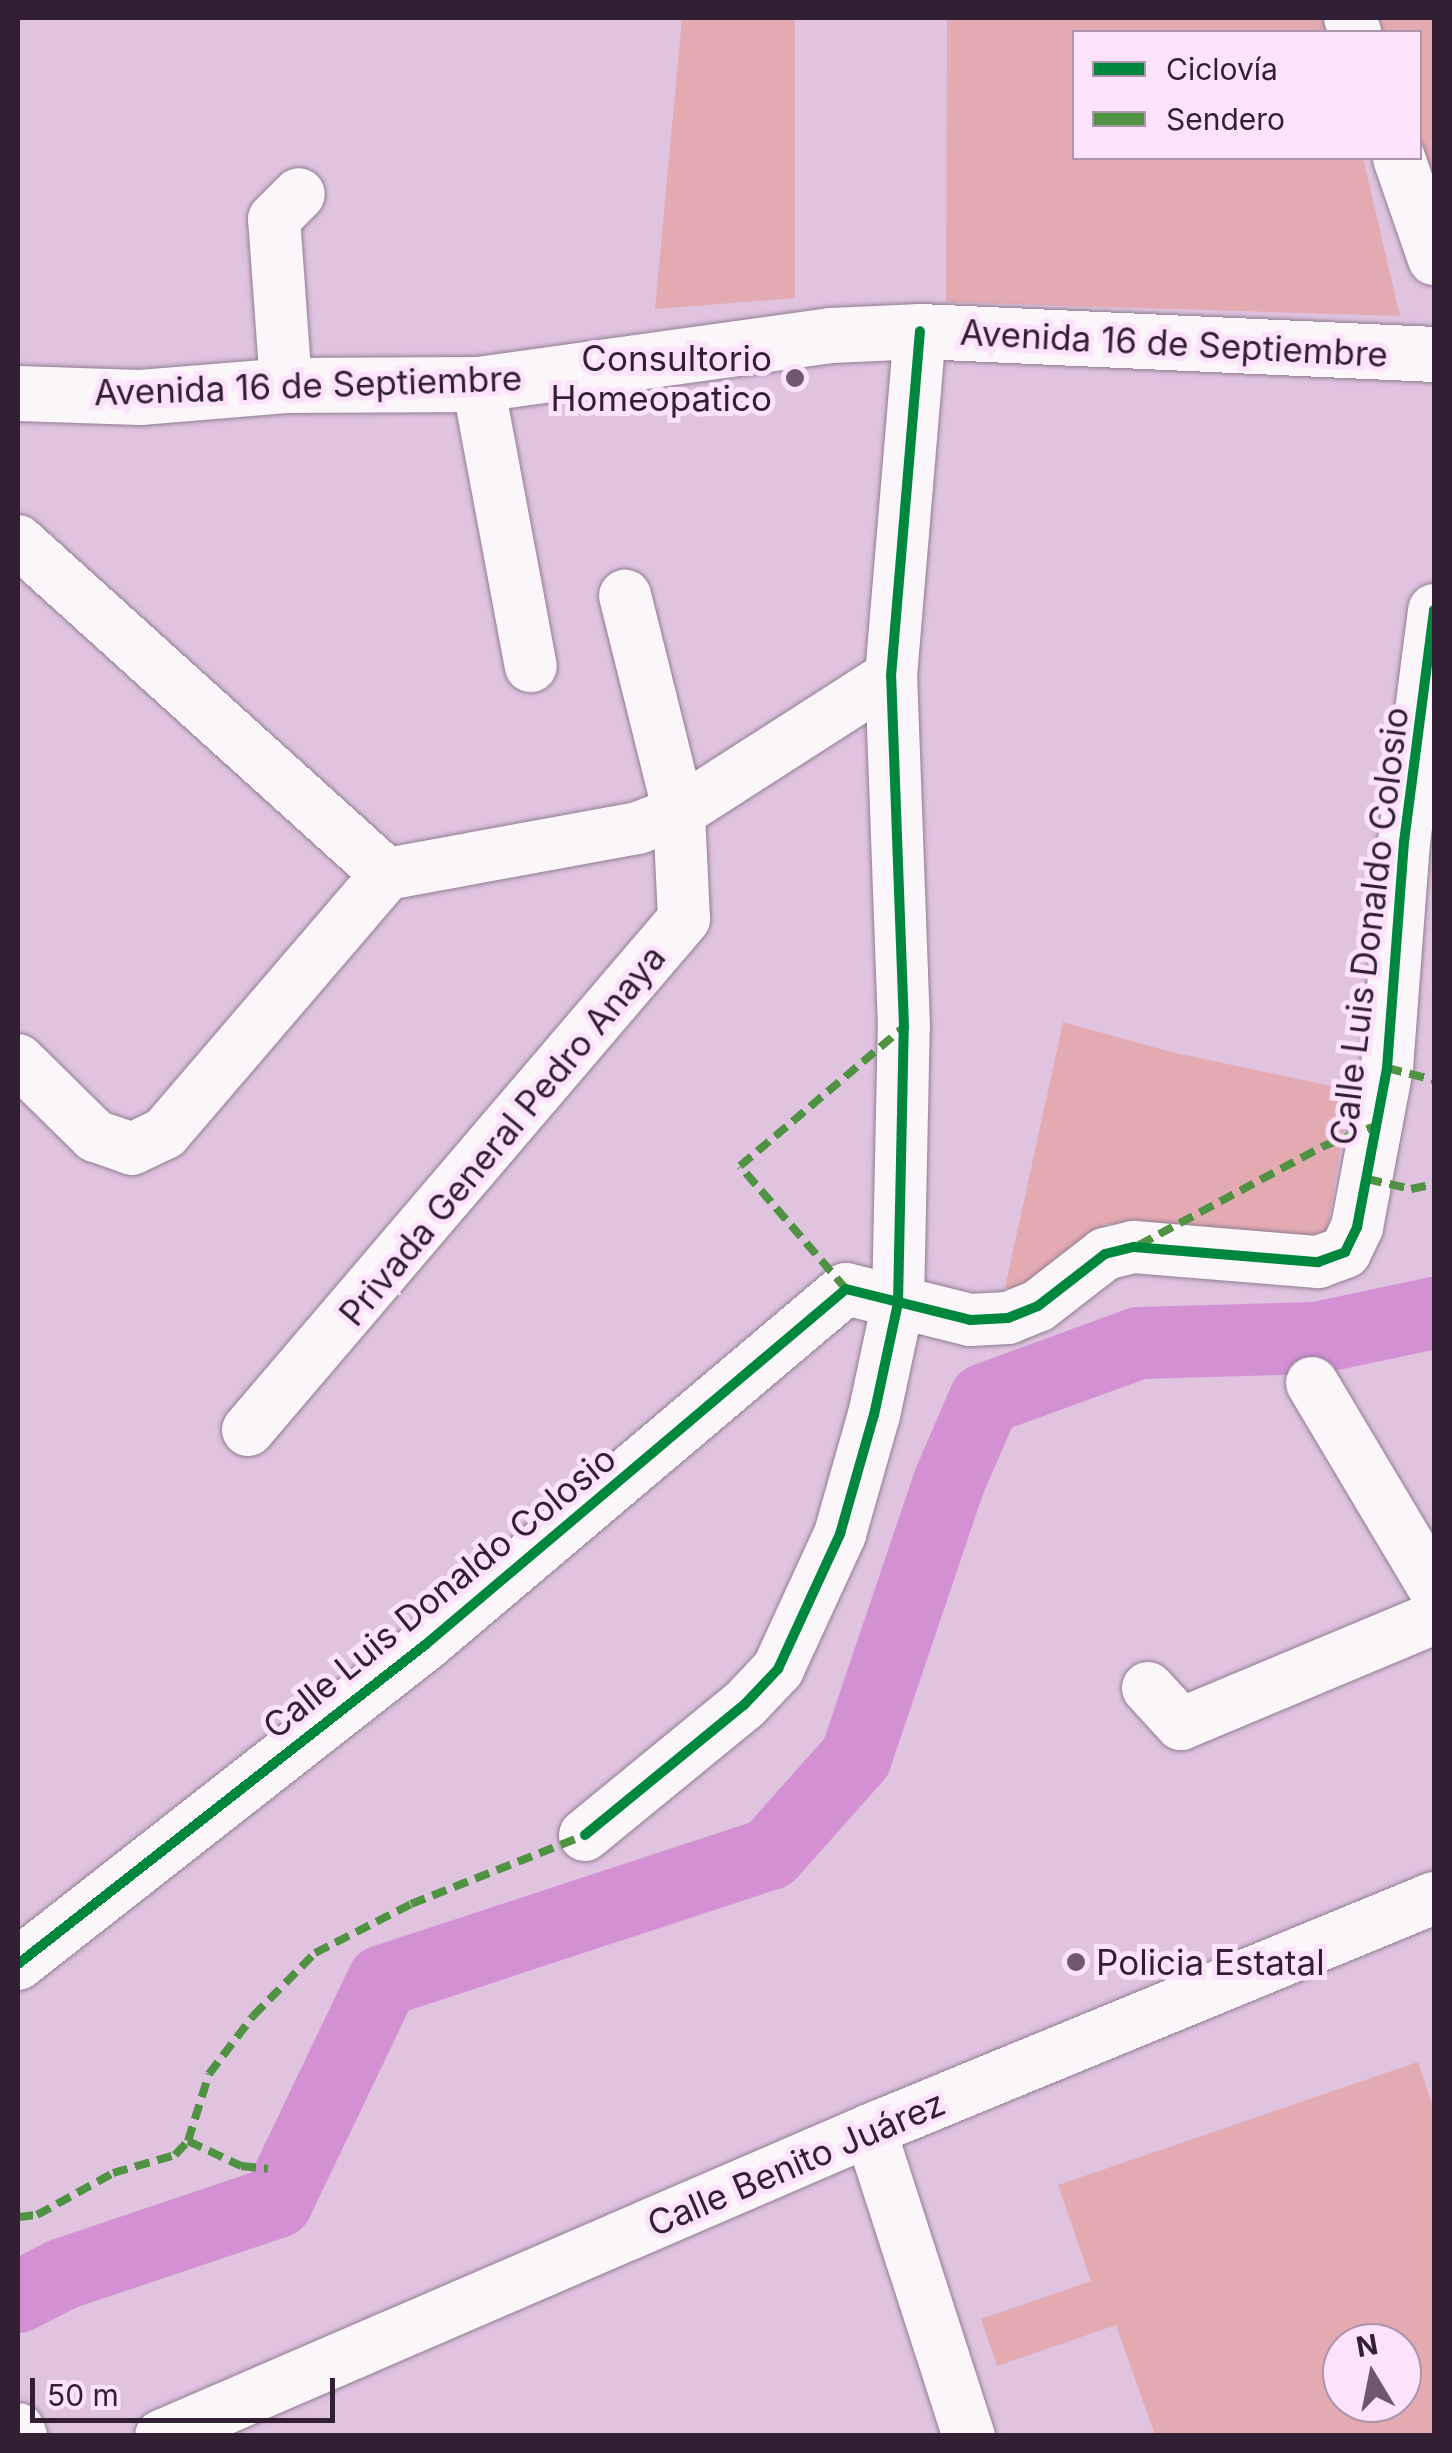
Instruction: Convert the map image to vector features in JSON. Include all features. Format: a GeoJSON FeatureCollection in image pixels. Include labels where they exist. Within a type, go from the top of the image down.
{"type":"FeatureCollection","features":[{"type":"Feature","properties":{"kind":"main road","name":"Avenida 16 de Septiembre"},"geometry":{"type":"LineString","coordinates":[[18,393],[140,397],[286,386],[478,384],[831,336],[920,331],[1434,354]]}},
{"type":"Feature","properties":{"kind":"street"},"geometry":{"type":"LineString","coordinates":[[1400,160],[1434,259]]}},
{"type":"Feature","properties":{"kind":"street"},"geometry":{"type":"LineString","coordinates":[[286,386],[274,219],[299,194]]}},
{"type":"Feature","properties":{"kind":"street"},"geometry":{"type":"LineString","coordinates":[[585,1835],[744,1705],[778,1669],[840,1534],[874,1415],[898,1304],[904,1027],[891,676],[920,331]]}},
{"type":"Feature","properties":{"kind":"street"},"geometry":{"type":"LineString","coordinates":[[478,384],[531,666]]}},
{"type":"Feature","properties":{"kind":"street"},"geometry":{"type":"LineString","coordinates":[[18,541],[387,874]]}},
{"type":"Feature","properties":{"kind":"street","name":"Privada General Pedro Anaya"},"geometry":{"type":"LineString","coordinates":[[248,1430],[684,919],[679,812],[626,596]]}},
{"type":"Feature","properties":{"kind":"street","name":"Calle Luis Donaldo Colosio"},"geometry":{"type":"LineString","coordinates":[[26,1940],[425,1645],[846,1288],[970,1320],[1008,1318],[1038,1306],[1105,1254],[1134,1247],[1318,1262],[1345,1252],[1358,1227],[1388,1068],[1404,842],[1434,610]]}},
{"type":"Feature","properties":{"kind":"street"},"geometry":{"type":"LineString","coordinates":[[18,1060],[96,1136],[132,1149],[166,1133],[387,874],[638,828],[679,812],[891,676]]}},
{"type":"Feature","properties":{"kind":"street"},"geometry":{"type":"LineString","coordinates":[[1312,1382],[1434,1588]]}},
{"type":"Feature","properties":{"kind":"street"},"geometry":{"type":"LineString","coordinates":[[1148,1688],[1181,1724],[1434,1618]]}},
{"type":"Feature","properties":{"kind":"street","name":"Calle Benito Juárez"},"geometry":{"type":"LineString","coordinates":[[161,2436],[870,2130],[1434,1898]]}},
{"type":"Feature","properties":{"kind":"street"},"geometry":{"type":"LineString","coordinates":[[870,2130],[969,2436]]}},
{"type":"Feature","properties":{"kind":"street"},"geometry":{"type":"LineString","coordinates":[[18,2429],[21,2436]]}},
{"type":"Feature","properties":{"kind":"shaded area"},"geometry":{"type":"Polygon","coordinates":[[[682,18],[795,18],[795,298],[655,309],[682,18]]]}},
{"type":"Feature","properties":{"kind":"shaded area"},"geometry":{"type":"Polygon","coordinates":[[[947,18],[1331,18],[1334,30],[1072,30],[1072,160],[1363,160],[1400,316],[946,302],[947,18]]]}},
{"type":"Feature","properties":{"kind":"shaded area"},"geometry":{"type":"Polygon","coordinates":[[[1374,18],[1434,18],[1434,227],[1420,160],[1422,30],[1378,30],[1374,18]]]}},
{"type":"Feature","properties":{"kind":"shaded area"},"geometry":{"type":"Polygon","coordinates":[[[1063,1022],[1171,1052],[1350,1090],[1326,1237],[1105,1224],[1026,1287],[1005,1288],[1063,1022]]]}},
{"type":"Feature","properties":{"kind":"shaded area"},"geometry":{"type":"Polygon","coordinates":[[[1418,2062],[1434,2110],[1434,2435],[1155,2435],[1116,2325],[997,2366],[981,2319],[1091,2281],[1058,2185],[1418,2062]]]}},
{"type":"Feature","properties":{"kind":"waterway"},"geometry":{"type":"LineString","coordinates":[[18,2297],[63,2274],[277,2202],[383,1981],[770,1854],[856,1757],[949,1482],[985,1399],[1139,1343],[1316,1338],[1434,1313]]}},
{"type":"Feature","properties":{"kind":"marked path"},"geometry":{"type":"LineString","coordinates":[[846,1289],[740,1166],[904,1027]]}},
{"type":"Feature","properties":{"kind":"marked path"},"geometry":{"type":"LineString","coordinates":[[1387,1068],[1434,1080]]}},
{"type":"Feature","properties":{"kind":"marked path"},"geometry":{"type":"LineString","coordinates":[[1139,1245],[1324,1146],[1373,1127]]}},
{"type":"Feature","properties":{"kind":"marked path"},"geometry":{"type":"LineString","coordinates":[[1367,1179],[1411,1189],[1434,1184]]}},
{"type":"Feature","properties":{"kind":"marked path"},"geometry":{"type":"LineString","coordinates":[[18,2217],[37,2215],[113,2173],[175,2155],[188,2141],[209,2074],[253,2016],[315,1953],[411,1904],[585,1835]]}},
{"type":"Feature","properties":{"kind":"marked path"},"geometry":{"type":"LineString","coordinates":[[188,2141],[241,2166],[268,2169]]}},
{"type":"Feature","properties":{"kind":"cycle path"},"geometry":{"type":"LineString","coordinates":[[585,1835],[744,1705],[778,1669],[840,1534],[874,1415],[898,1303],[904,1027],[891,676],[920,331]]}},
{"type":"Feature","properties":{"kind":"cycle path"},"geometry":{"type":"LineString","coordinates":[[18,1964],[425,1645],[846,1289],[970,1320],[1008,1318],[1038,1306],[1105,1254],[1134,1247],[1318,1262],[1345,1252],[1357,1227],[1387,1068],[1404,842],[1434,610]]}},
{"type":"Feature","properties":{"kind":"place","name":"Consultorio Homeopatico"},"geometry":{"type":"Point","coordinates":[795,378]}},
{"type":"Feature","properties":{"kind":"place","name":"Policia Estatal"},"geometry":{"type":"Point","coordinates":[1076,1962]}}]}
